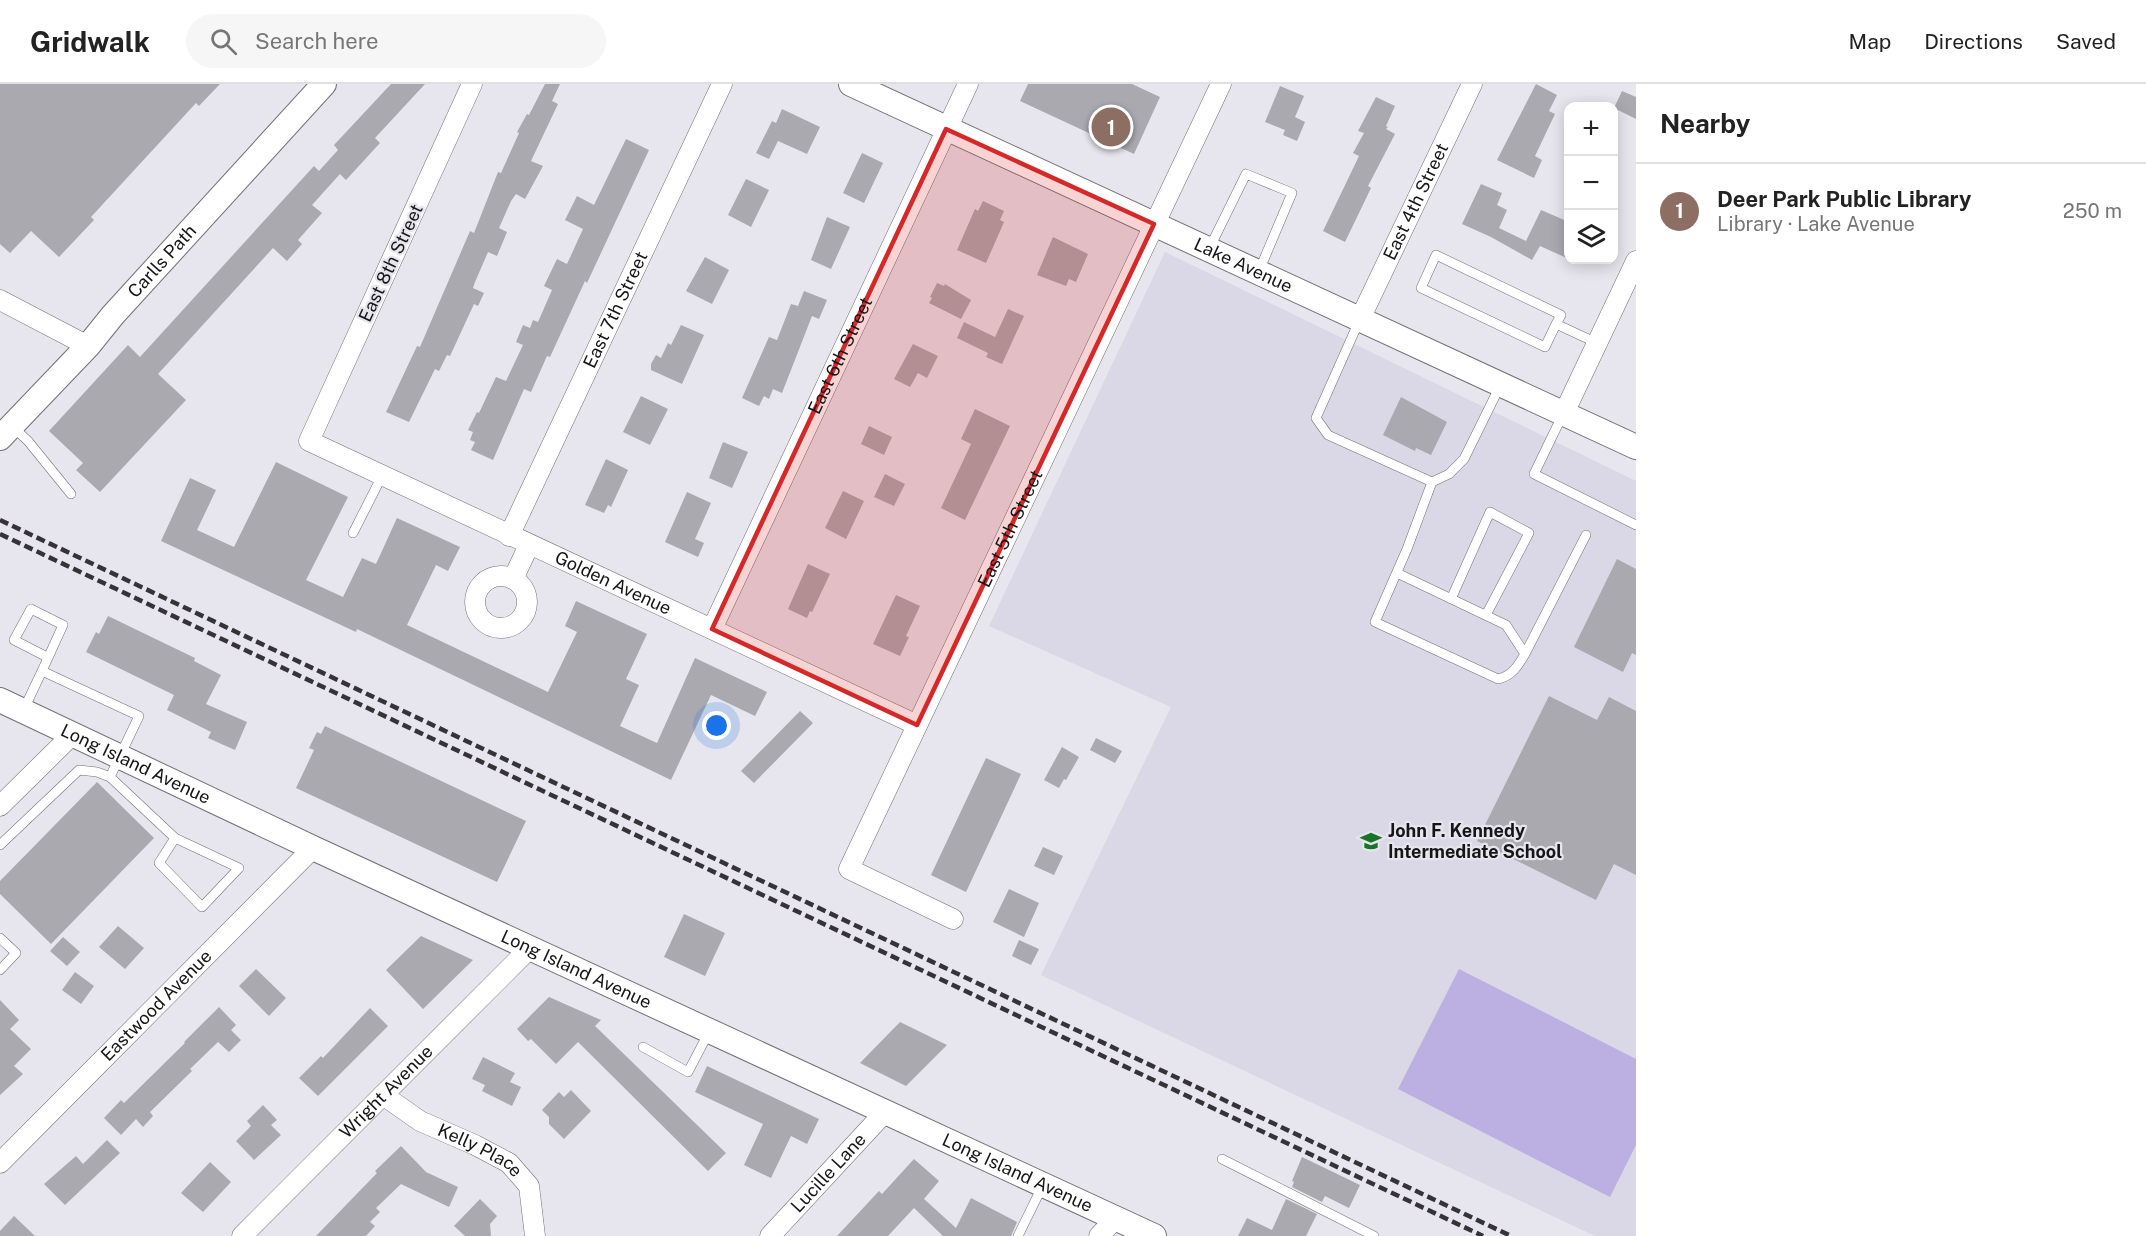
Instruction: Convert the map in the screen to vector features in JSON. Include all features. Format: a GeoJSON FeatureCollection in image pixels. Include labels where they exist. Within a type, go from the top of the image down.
{"type":"FeatureCollection","features":[{"type":"Feature","properties":{"kind":"street","name":"Carlls Path"},"geometry":{"type":"LineString","coordinates":[[6,432],[324,84]]}},
{"type":"Feature","properties":{"kind":"street","name":"East 8th Street"},"geometry":{"type":"LineString","coordinates":[[309,441],[472,84]]}},
{"type":"Feature","properties":{"kind":"street","name":"East 7th Street"},"geometry":{"type":"LineString","coordinates":[[509,536],[722,84]]}},
{"type":"Feature","properties":{"kind":"street","name":"Lake Avenue"},"geometry":{"type":"LineString","coordinates":[[851,84],[1636,447]]}},
{"type":"Feature","properties":{"kind":"street","name":"East 6th Street"},"geometry":{"type":"LineString","coordinates":[[712,629],[968,84]]}},
{"type":"Feature","properties":{"kind":"street","name":"East 5th Street"},"geometry":{"type":"LineString","coordinates":[[953,919],[849,870],[1221,84]]}},
{"type":"Feature","properties":{"kind":"street","name":"East 4th Street"},"geometry":{"type":"LineString","coordinates":[[1360,319],[1472,84]]}},
{"type":"Feature","properties":{"kind":"street"},"geometry":{"type":"LineString","coordinates":[[1564,413],[1635,264]]}},
{"type":"Feature","properties":{"kind":"street"},"geometry":{"type":"LineString","coordinates":[[0,300],[87,345]]}},
{"type":"Feature","properties":{"kind":"street","name":"Golden Avenue"},"geometry":{"type":"LineString","coordinates":[[309,441],[916,725]]}},
{"type":"Feature","properties":{"kind":"street"},"geometry":{"type":"LineString","coordinates":[[513,579],[530,545]]}},
{"type":"Feature","properties":{"kind":"street","name":"Long Island Avenue"},"geometry":{"type":"LineString","coordinates":[[0,700],[73,734],[115,766],[313,848],[1154,1236]]}},
{"type":"Feature","properties":{"kind":"street"},"geometry":{"type":"LineString","coordinates":[[0,806],[73,734]]}},
{"type":"Feature","properties":{"kind":"street","name":"Eastwood Avenue"},"geometry":{"type":"LineString","coordinates":[[0,1163],[313,848]]}},
{"type":"Feature","properties":{"kind":"street","name":"Wright Avenue"},"geometry":{"type":"LineString","coordinates":[[242,1236],[530,948]]}},
{"type":"Feature","properties":{"kind":"street","name":"Kelly Place"},"geometry":{"type":"LineString","coordinates":[[383,1095],[420,1121],[509,1163],[529,1186],[535,1236]]}},
{"type":"Feature","properties":{"kind":"street","name":"Lucille Lane"},"geometry":{"type":"LineString","coordinates":[[770,1236],[886,1111]]}},
{"type":"Feature","properties":{"kind":"street"},"geometry":{"type":"LineString","coordinates":[[1099,1236],[1116,1218]]}},
{"type":"Feature","properties":{"kind":"lane"},"geometry":{"type":"LineString","coordinates":[[1209,250],[1246,174],[1292,193],[1259,273]]}},
{"type":"Feature","properties":{"kind":"lane"},"geometry":{"type":"LineString","coordinates":[[1436,255],[1561,315],[1557,324],[1545,347],[1421,288],[1436,255]]}},
{"type":"Feature","properties":{"kind":"lane"},"geometry":{"type":"LineString","coordinates":[[1360,319],[1316,418],[1328,435],[1432,482]]}},
{"type":"Feature","properties":{"kind":"lane"},"geometry":{"type":"LineString","coordinates":[[1557,324],[1597,343]]}},
{"type":"Feature","properties":{"kind":"lane"},"geometry":{"type":"LineString","coordinates":[[1501,384],[1464,459],[1449,474],[1432,482],[1397,573],[1375,622],[1498,679],[1508,676],[1525,654],[1586,535]]}},
{"type":"Feature","properties":{"kind":"lane"},"geometry":{"type":"LineString","coordinates":[[1564,413],[1534,474],[1636,525]]}},
{"type":"Feature","properties":{"kind":"lane"},"geometry":{"type":"LineString","coordinates":[[6,432],[28,441],[71,494]]}},
{"type":"Feature","properties":{"kind":"lane"},"geometry":{"type":"LineString","coordinates":[[353,533],[382,476]]}},
{"type":"Feature","properties":{"kind":"lane"},"geometry":{"type":"LineString","coordinates":[[1451,599],[1490,512],[1529,533],[1486,615]]}},
{"type":"Feature","properties":{"kind":"lane"},"geometry":{"type":"LineString","coordinates":[[1397,573],[1506,625],[1525,654]]}},
{"type":"Feature","properties":{"kind":"lane"},"geometry":{"type":"LineString","coordinates":[[23,711],[63,625],[31,609],[14,640],[47,657]]}},
{"type":"Feature","properties":{"kind":"lane"},"geometry":{"type":"LineString","coordinates":[[0,845],[79,770],[97,772],[115,766],[139,716],[42,671]]}},
{"type":"Feature","properties":{"kind":"lane"},"geometry":{"type":"LineString","coordinates":[[115,766],[175,838],[239,868],[202,907],[159,863],[175,838]]}},
{"type":"Feature","properties":{"kind":"lane"},"geometry":{"type":"LineString","coordinates":[[0,938],[16,953],[0,970]]}},
{"type":"Feature","properties":{"kind":"lane"},"geometry":{"type":"LineString","coordinates":[[643,1047],[688,1072],[710,1030]]}},
{"type":"Feature","properties":{"kind":"lane"},"geometry":{"type":"LineString","coordinates":[[1222,1159],[1374,1236]]}},
{"type":"Feature","properties":{"kind":"lane"},"geometry":{"type":"LineString","coordinates":[[1018,1236],[1043,1184]]}},
{"type":"Feature","properties":{"kind":"highlighted area"},"geometry":{"type":"Polygon","coordinates":[[[946,129],[1154,224],[917,725],[712,629],[946,129]]]}},
{"type":"Feature","properties":{"kind":"shaded area","name":"John F. Kennedy Intermediate School"},"geometry":{"type":"Polygon","coordinates":[[[1165,252],[1636,481],[1636,1236],[1595,1236],[1041,975],[1171,707],[989,626],[1165,252]]]}},
{"type":"Feature","properties":{"kind":"shaded area"},"geometry":{"type":"Polygon","coordinates":[[[1459,969],[1636,1059],[1636,1145],[1610,1197],[1398,1089],[1459,969]]]}},
{"type":"Feature","properties":{"kind":"building"},"geometry":{"type":"Polygon","coordinates":[[[0,84],[220,84],[199,106],[196,103],[91,217],[94,220],[59,257],[31,231],[10,253],[0,244],[0,84]]]}},
{"type":"Feature","properties":{"kind":"building"},"geometry":{"type":"Polygon","coordinates":[[[391,84],[425,84],[375,138],[380,143],[346,180],[340,174],[312,205],[322,213],[298,240],[302,244],[287,261],[273,248],[158,374],[186,400],[100,492],[76,470],[83,463],[49,431],[128,345],[140,357],[314,166],[319,171],[338,150],[334,145],[391,84]]]}},
{"type":"Feature","properties":{"kind":"building"},"geometry":{"type":"Polygon","coordinates":[[[545,84],[560,84],[552,101],[558,104],[531,161],[543,166],[525,199],[516,194],[511,201],[499,228],[507,232],[497,256],[488,252],[473,288],[484,293],[478,306],[474,304],[450,356],[447,355],[439,371],[435,369],[409,422],[386,412],[417,346],[420,347],[470,231],[474,233],[498,172],[501,173],[519,133],[517,132],[545,84]]]}},
{"type":"Feature","properties":{"kind":"building"},"geometry":{"type":"Polygon","coordinates":[[[1028,84],[1132,84],[1160,97],[1134,154],[1020,101],[1028,84]]]}},
{"type":"Feature","properties":{"kind":"building"},"geometry":{"type":"Polygon","coordinates":[[[1536,84],[1557,95],[1549,111],[1555,114],[1535,156],[1542,160],[1534,178],[1497,160],[1536,84]]]}},
{"type":"Feature","properties":{"kind":"building"},"geometry":{"type":"Polygon","coordinates":[[[1280,86],[1304,96],[1295,117],[1305,122],[1297,141],[1283,135],[1285,130],[1265,122],[1280,86]]]}},
{"type":"Feature","properties":{"kind":"building"},"geometry":{"type":"Polygon","coordinates":[[[1622,91],[1636,97],[1636,119],[1618,110],[1617,102],[1622,91]]]}},
{"type":"Feature","properties":{"kind":"building"},"geometry":{"type":"Polygon","coordinates":[[[1376,97],[1395,106],[1386,129],[1395,134],[1368,186],[1371,188],[1345,242],[1323,231],[1359,156],[1353,153],[1364,133],[1358,131],[1376,97]]]}},
{"type":"Feature","properties":{"kind":"building"},"geometry":{"type":"Polygon","coordinates":[[[782,109],[820,127],[807,154],[778,141],[769,159],[756,153],[772,121],[776,123],[782,109]]]}},
{"type":"Feature","properties":{"kind":"building"},"geometry":{"type":"Polygon","coordinates":[[[626,139],[649,150],[587,283],[585,281],[531,392],[524,389],[493,460],[471,450],[475,442],[470,440],[473,432],[468,430],[477,412],[479,413],[496,377],[506,381],[523,345],[516,342],[523,325],[530,328],[533,320],[538,322],[552,290],[544,286],[557,259],[567,264],[583,229],[565,220],[577,196],[594,205],[626,139]]]}},
{"type":"Feature","properties":{"kind":"building"},"geometry":{"type":"Polygon","coordinates":[[[862,153],[883,163],[864,203],[843,193],[862,153]]]}},
{"type":"Feature","properties":{"kind":"building"},"geometry":{"type":"Polygon","coordinates":[[[746,179],[769,190],[751,227],[728,215],[746,179]]]}},
{"type":"Feature","properties":{"kind":"building"},"geometry":{"type":"Polygon","coordinates":[[[1481,184],[1502,193],[1497,205],[1507,210],[1499,228],[1526,241],[1541,210],[1564,220],[1564,257],[1540,246],[1532,260],[1462,224],[1481,184]]]}},
{"type":"Feature","properties":{"kind":"building"},"geometry":{"type":"Polygon","coordinates":[[[983,201],[1004,211],[1000,220],[1004,222],[986,263],[957,250],[975,209],[978,211],[983,201]]]}},
{"type":"Feature","properties":{"kind":"building"},"geometry":{"type":"Polygon","coordinates":[[[827,217],[850,227],[831,269],[811,260],[827,217]]]}},
{"type":"Feature","properties":{"kind":"building"},"geometry":{"type":"Polygon","coordinates":[[[1053,237],[1088,254],[1076,282],[1069,279],[1066,286],[1037,275],[1053,237]]]}},
{"type":"Feature","properties":{"kind":"building"},"geometry":{"type":"Polygon","coordinates":[[[705,257],[729,270],[712,304],[686,291],[705,257]]]}},
{"type":"Feature","properties":{"kind":"building"},"geometry":{"type":"Polygon","coordinates":[[[937,283],[944,286],[945,284],[971,300],[961,319],[929,303],[937,283]]]}},
{"type":"Feature","properties":{"kind":"building"},"geometry":{"type":"Polygon","coordinates":[[[804,291],[827,300],[819,319],[812,316],[782,393],[773,389],[769,399],[764,396],[759,406],[742,398],[769,337],[777,340],[791,304],[798,306],[804,291]]]}},
{"type":"Feature","properties":{"kind":"building"},"geometry":{"type":"Polygon","coordinates":[[[1008,309],[1024,316],[1002,364],[986,357],[988,353],[957,338],[964,322],[995,337],[1008,309]]]}},
{"type":"Feature","properties":{"kind":"building"},"geometry":{"type":"Polygon","coordinates":[[[681,325],[704,335],[682,384],[651,370],[651,364],[656,355],[661,358],[668,343],[671,345],[681,325]]]}},
{"type":"Feature","properties":{"kind":"building"},"geometry":{"type":"Polygon","coordinates":[[[913,344],[938,356],[927,378],[918,373],[910,387],[894,379],[913,344]]]}},
{"type":"Feature","properties":{"kind":"building"},"geometry":{"type":"Polygon","coordinates":[[[641,396],[668,409],[650,445],[623,432],[641,396]]]}},
{"type":"Feature","properties":{"kind":"building"},"geometry":{"type":"Polygon","coordinates":[[[1401,397],[1447,422],[1431,455],[1416,448],[1415,451],[1383,435],[1401,397]]]}},
{"type":"Feature","properties":{"kind":"building"},"geometry":{"type":"Polygon","coordinates":[[[975,409],[1010,426],[965,520],[941,508],[971,444],[961,439],[975,409]]]}},
{"type":"Feature","properties":{"kind":"building"},"geometry":{"type":"Polygon","coordinates":[[[869,426],[892,437],[884,455],[861,444],[869,426]]]}},
{"type":"Feature","properties":{"kind":"building"},"geometry":{"type":"Polygon","coordinates":[[[723,442],[748,452],[732,488],[709,478],[723,442]]]}},
{"type":"Feature","properties":{"kind":"building"},"geometry":{"type":"Polygon","coordinates":[[[606,459],[628,470],[611,507],[608,505],[604,513],[585,505],[606,459]]]}},
{"type":"Feature","properties":{"kind":"building"},"geometry":{"type":"Polygon","coordinates":[[[276,462],[348,497],[306,580],[343,597],[362,558],[376,564],[397,518],[460,547],[448,571],[436,565],[407,625],[548,692],[577,632],[565,626],[576,601],[647,634],[626,679],[639,685],[620,726],[657,743],[695,658],[767,692],[755,716],[711,695],[671,780],[357,629],[356,632],[161,541],[190,478],[216,490],[197,530],[234,547],[276,462]]]}},
{"type":"Feature","properties":{"kind":"building"},"geometry":{"type":"Polygon","coordinates":[[[885,474],[905,484],[894,506],[874,497],[885,474]]]}},
{"type":"Feature","properties":{"kind":"building"},"geometry":{"type":"Polygon","coordinates":[[[843,491],[864,501],[846,539],[825,528],[843,491]]]}},
{"type":"Feature","properties":{"kind":"building"},"geometry":{"type":"Polygon","coordinates":[[[687,492],[711,503],[695,539],[704,543],[698,557],[665,542],[687,492]]]}},
{"type":"Feature","properties":{"kind":"building"},"geometry":{"type":"Polygon","coordinates":[[[1617,559],[1636,569],[1636,655],[1632,653],[1623,672],[1574,647],[1617,559]]]}},
{"type":"Feature","properties":{"kind":"building"},"geometry":{"type":"Polygon","coordinates":[[[808,564],[830,574],[807,618],[788,609],[808,564]]]}},
{"type":"Feature","properties":{"kind":"building"},"geometry":{"type":"Polygon","coordinates":[[[896,595],[920,606],[906,636],[909,637],[900,656],[873,644],[896,595]]]}},
{"type":"Feature","properties":{"kind":"building"},"geometry":{"type":"Polygon","coordinates":[[[108,616],[195,658],[194,661],[221,675],[206,704],[247,722],[235,750],[208,738],[211,732],[167,710],[174,695],[86,652],[96,632],[99,634],[108,616]]]}},
{"type":"Feature","properties":{"kind":"building"},"geometry":{"type":"Polygon","coordinates":[[[1549,696],[1597,720],[1609,697],[1636,711],[1636,875],[1614,864],[1596,900],[1477,841],[1549,696]]]}},
{"type":"Feature","properties":{"kind":"building"},"geometry":{"type":"Polygon","coordinates":[[[800,711],[813,723],[754,783],[741,771],[800,711]]]}},
{"type":"Feature","properties":{"kind":"building"},"geometry":{"type":"Polygon","coordinates":[[[325,726],[526,821],[497,882],[296,788],[314,750],[309,748],[317,732],[321,734],[325,726]]]}},
{"type":"Feature","properties":{"kind":"building"},"geometry":{"type":"Polygon","coordinates":[[[1096,738],[1122,751],[1115,763],[1090,750],[1096,738]]]}},
{"type":"Feature","properties":{"kind":"building"},"geometry":{"type":"Polygon","coordinates":[[[1062,747],[1079,757],[1059,788],[1044,780],[1062,747]]]}},
{"type":"Feature","properties":{"kind":"building"},"geometry":{"type":"Polygon","coordinates":[[[986,758],[1021,774],[966,892],[931,875],[986,758]]]}},
{"type":"Feature","properties":{"kind":"building"},"geometry":{"type":"Polygon","coordinates":[[[97,782],[154,838],[51,944],[0,894],[0,881],[97,782]]]}},
{"type":"Feature","properties":{"kind":"building"},"geometry":{"type":"Polygon","coordinates":[[[1043,847],[1063,856],[1054,875],[1034,866],[1043,847]]]}},
{"type":"Feature","properties":{"kind":"building"},"geometry":{"type":"Polygon","coordinates":[[[1009,889],[1039,903],[1024,937],[993,922],[1009,889]]]}},
{"type":"Feature","properties":{"kind":"building"},"geometry":{"type":"Polygon","coordinates":[[[684,914],[725,933],[705,976],[664,957],[684,914]]]}},
{"type":"Feature","properties":{"kind":"building"},"geometry":{"type":"Polygon","coordinates":[[[118,926],[144,948],[125,969],[99,947],[118,926]]]}},
{"type":"Feature","properties":{"kind":"building"},"geometry":{"type":"Polygon","coordinates":[[[421,936],[473,960],[423,1009],[386,970],[421,936]]]}},
{"type":"Feature","properties":{"kind":"building"},"geometry":{"type":"Polygon","coordinates":[[[63,937],[80,952],[67,966],[50,951],[63,937]]]}},
{"type":"Feature","properties":{"kind":"building"},"geometry":{"type":"Polygon","coordinates":[[[1019,940],[1039,949],[1031,965],[1012,956],[1019,940]]]}},
{"type":"Feature","properties":{"kind":"building"},"geometry":{"type":"Polygon","coordinates":[[[256,969],[286,998],[269,1016],[239,986],[256,969]]]}},
{"type":"Feature","properties":{"kind":"building"},"geometry":{"type":"Polygon","coordinates":[[[75,972],[94,986],[81,1004],[62,990],[75,972]]]}},
{"type":"Feature","properties":{"kind":"building"},"geometry":{"type":"Polygon","coordinates":[[[549,997],[601,1020],[595,1026],[726,1153],[708,1171],[578,1042],[556,1064],[531,1039],[528,1041],[517,1029],[549,997]]]}},
{"type":"Feature","properties":{"kind":"building"},"geometry":{"type":"Polygon","coordinates":[[[0,1000],[19,1020],[10,1029],[31,1049],[14,1066],[23,1074],[0,1095],[0,1000]]]}},
{"type":"Feature","properties":{"kind":"building"},"geometry":{"type":"Polygon","coordinates":[[[219,1007],[236,1025],[231,1030],[241,1040],[229,1052],[218,1042],[150,1112],[153,1116],[143,1127],[136,1119],[121,1135],[104,1118],[121,1100],[124,1103],[219,1007]]]}},
{"type":"Feature","properties":{"kind":"building"},"geometry":{"type":"Polygon","coordinates":[[[370,1008],[388,1026],[318,1096],[299,1078],[321,1056],[323,1058],[370,1008]]]}},
{"type":"Feature","properties":{"kind":"building"},"geometry":{"type":"Polygon","coordinates":[[[900,1022],[947,1045],[906,1086],[860,1063],[900,1022]]]}},
{"type":"Feature","properties":{"kind":"building"},"geometry":{"type":"Polygon","coordinates":[[[483,1057],[515,1073],[510,1082],[521,1087],[512,1106],[482,1091],[485,1085],[472,1079],[483,1057]]]}},
{"type":"Feature","properties":{"kind":"building"},"geometry":{"type":"Polygon","coordinates":[[[707,1066],[819,1119],[807,1144],[791,1136],[771,1178],[744,1165],[763,1124],[695,1092],[707,1066]]]}},
{"type":"Feature","properties":{"kind":"building"},"geometry":{"type":"Polygon","coordinates":[[[571,1090],[591,1111],[564,1139],[549,1124],[549,1117],[542,1110],[559,1092],[564,1097],[571,1090]]]}},
{"type":"Feature","properties":{"kind":"building"},"geometry":{"type":"Polygon","coordinates":[[[263,1105],[277,1120],[271,1125],[281,1135],[254,1160],[236,1141],[251,1126],[247,1121],[263,1105]]]}},
{"type":"Feature","properties":{"kind":"building"},"geometry":{"type":"Polygon","coordinates":[[[107,1140],[120,1153],[65,1205],[44,1184],[76,1156],[83,1164],[107,1140]]]}},
{"type":"Feature","properties":{"kind":"building"},"geometry":{"type":"Polygon","coordinates":[[[401,1146],[426,1172],[458,1187],[449,1207],[401,1184],[376,1208],[380,1212],[370,1222],[375,1226],[366,1236],[316,1236],[377,1173],[375,1171],[401,1146]]]}},
{"type":"Feature","properties":{"kind":"building"},"geometry":{"type":"Polygon","coordinates":[[[1302,1157],[1360,1185],[1349,1208],[1325,1196],[1322,1202],[1292,1187],[1294,1182],[1292,1181],[1302,1157]]]}},
{"type":"Feature","properties":{"kind":"building"},"geometry":{"type":"Polygon","coordinates":[[[914,1159],[939,1181],[924,1199],[956,1228],[971,1198],[1017,1222],[1011,1236],[943,1236],[914,1208],[888,1236],[837,1236],[879,1191],[882,1194],[914,1159]]]}},
{"type":"Feature","properties":{"kind":"building"},"geometry":{"type":"Polygon","coordinates":[[[210,1162],[231,1182],[203,1212],[181,1193],[210,1162]]]}},
{"type":"Feature","properties":{"kind":"building"},"geometry":{"type":"Polygon","coordinates":[[[480,1199],[497,1216],[490,1224],[491,1236],[465,1236],[454,1226],[480,1199]]]}},
{"type":"Feature","properties":{"kind":"building"},"geometry":{"type":"Polygon","coordinates":[[[1286,1199],[1317,1214],[1306,1236],[1238,1236],[1247,1218],[1272,1230],[1286,1199]]]}},
{"type":"Feature","properties":{"kind":"building"},"geometry":{"type":"Polygon","coordinates":[[[14,1216],[35,1236],[0,1236],[0,1231],[14,1216]]]}},
{"type":"Feature","properties":{"kind":"railway"},"geometry":{"type":"LineString","coordinates":[[0,520],[1511,1236]]}},
{"type":"Feature","properties":{"kind":"railway"},"geometry":{"type":"LineString","coordinates":[[0,534],[1483,1236]]}},
{"type":"Feature","properties":{"kind":"place","name":"Deer Park Public Library"},"geometry":{"type":"Point","coordinates":[1111,127]}},
{"type":"Feature","properties":{"kind":"place","name":"John F. Kennedy Intermediate School"},"geometry":{"type":"Point","coordinates":[1371,841]}}]}
